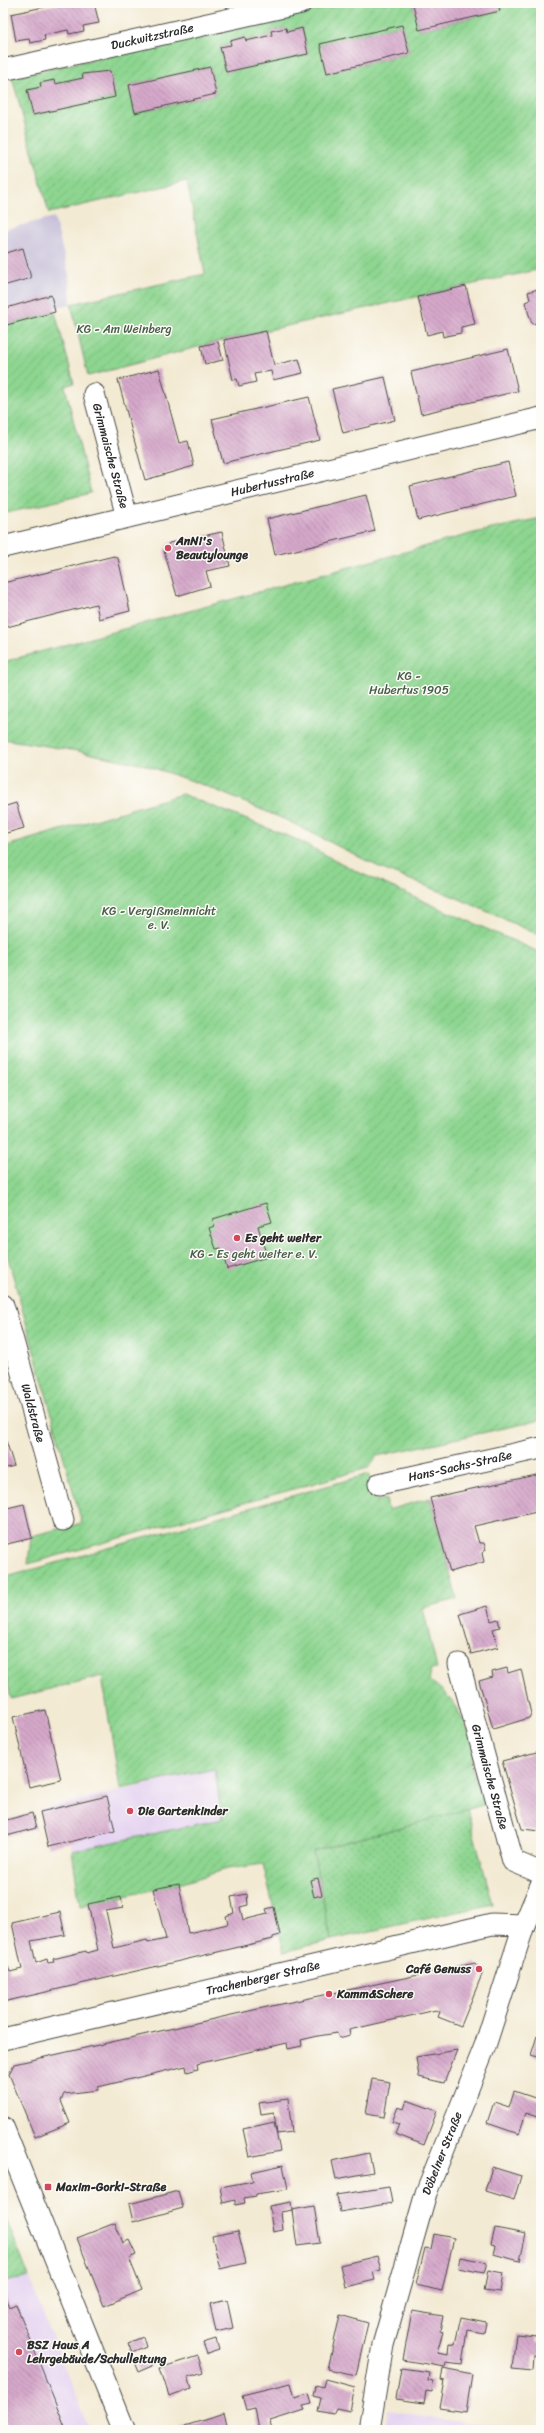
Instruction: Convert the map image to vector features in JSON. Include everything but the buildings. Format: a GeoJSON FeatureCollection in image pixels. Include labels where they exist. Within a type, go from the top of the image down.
{"type":"FeatureCollection","features":[{"type":"Feature","properties":{"kind":"street","name":"Duckwitzstraße"},"geometry":{"type":"LineString","coordinates":[[3,70],[301,3]]}},
{"type":"Feature","properties":{"kind":"street","name":"Grimmaische Straße"},"geometry":{"type":"LineString","coordinates":[[94,394],[127,518]]}},
{"type":"Feature","properties":{"kind":"street","name":"Hubertusstraße"},"geometry":{"type":"LineString","coordinates":[[3,547],[541,418]]}},
{"type":"Feature","properties":{"kind":"street","name":"Waldstraße"},"geometry":{"type":"LineString","coordinates":[[3,1305],[63,1520]]}},
{"type":"Feature","properties":{"kind":"street","name":"Hans-Sachs-Straße"},"geometry":{"type":"LineString","coordinates":[[379,1484],[541,1448]]}},
{"type":"Feature","properties":{"kind":"street","name":"Grimmaische Straße"},"geometry":{"type":"LineString","coordinates":[[459,1664],[513,1861],[541,1873]]}},
{"type":"Feature","properties":{"kind":"street","name":"Döbelner Straße"},"geometry":{"type":"LineString","coordinates":[[369,2430],[383,2345],[409,2247],[426,2193],[485,2046],[524,1925],[541,1885]]}},
{"type":"Feature","properties":{"kind":"street","name":"Trachenberger Straße"},"geometry":{"type":"LineString","coordinates":[[3,2039],[487,1925],[524,1925]]}},
{"type":"Feature","properties":{"kind":"street"},"geometry":{"type":"LineString","coordinates":[[3,2128],[124,2430]]}},
{"type":"Feature","properties":{"kind":"shaded area"},"geometry":{"type":"Polygon","coordinates":[[[54,217],[69,275],[71,304],[54,308],[55,312],[3,326],[3,230],[54,217]]]}},
{"type":"Feature","properties":{"kind":"shaded area","name":"Die Gartenkinder"},"geometry":{"type":"Polygon","coordinates":[[[215,1769],[222,1819],[72,1851],[71,1842],[48,1847],[39,1809],[215,1769]]]}},
{"type":"Feature","properties":{"kind":"shaded area"},"geometry":{"type":"Polygon","coordinates":[[[29,2277],[89,2430],[3,2430],[3,2282],[29,2277]]]}},
{"type":"Feature","properties":{"kind":"shaded area"},"geometry":{"type":"Polygon","coordinates":[[[388,2410],[477,2425],[541,2427],[541,2430],[385,2430],[388,2410]]]}},
{"type":"Feature","properties":{"kind":"green space"},"geometry":{"type":"Polygon","coordinates":[[[349,3],[416,3],[413,4],[419,30],[500,11],[498,3],[541,3],[541,269],[224,340],[88,376],[71,304],[205,274],[187,181],[49,213],[12,77],[349,3]],[[402,25],[321,44],[327,73],[409,53],[402,25]],[[286,28],[271,31],[272,35],[246,41],[245,37],[230,41],[231,45],[220,47],[226,72],[308,54],[302,28],[287,32],[286,28]],[[210,67],[129,85],[135,113],[216,94],[210,67]],[[92,72],[82,74],[83,78],[55,84],[53,80],[41,83],[41,87],[27,90],[33,115],[115,97],[110,72],[93,75],[92,72]]]}},
{"type":"Feature","properties":{"kind":"green space","name":"KG - Am Weinberg"},"geometry":{"type":"Polygon","coordinates":[[[55,312],[74,383],[65,386],[91,493],[3,514],[3,326],[55,312]]]}},
{"type":"Feature","properties":{"kind":"green space","name":"KG - Hubertus 1905"},"geometry":{"type":"Polygon","coordinates":[[[541,518],[541,936],[455,897],[387,871],[286,820],[206,786],[145,765],[78,751],[3,739],[3,662],[474,533],[541,518]]]}},
{"type":"Feature","properties":{"kind":"green space","name":"KG - Es geht weiter e. V."},"geometry":{"type":"Polygon","coordinates":[[[182,794],[295,839],[360,873],[541,953],[541,1420],[377,1456],[368,1468],[28,1564],[31,1536],[82,1523],[3,1240],[3,847],[182,794]]]}},
{"type":"Feature","properties":{"kind":"green space"},"geometry":{"type":"Polygon","coordinates":[[[369,1474],[377,1501],[386,1499],[388,1510],[430,1498],[457,1599],[423,1608],[437,1669],[431,1670],[429,1681],[446,1694],[461,1715],[467,1727],[474,1750],[475,1760],[470,1762],[484,1805],[313,1851],[331,1940],[284,1952],[263,1864],[227,1869],[179,1884],[80,1906],[72,1851],[222,1819],[215,1769],[120,1789],[102,1676],[11,1699],[3,1661],[3,1578],[369,1474]]]}},
{"type":"Feature","properties":{"kind":"green space"},"geometry":{"type":"Polygon","coordinates":[[[467,1809],[493,1904],[331,1940],[313,1851],[467,1809]]]}},
{"type":"Feature","properties":{"kind":"green space"},"geometry":{"type":"Polygon","coordinates":[[[3,2211],[29,2277],[3,2282],[3,2211]]]}},
{"type":"Feature","properties":{"kind":"place","name":"AnNi's Beautylounge"},"geometry":{"type":"Point","coordinates":[168,548]}},
{"type":"Feature","properties":{"kind":"place","name":"Es geht weiter"},"geometry":{"type":"Point","coordinates":[237,1238]}},
{"type":"Feature","properties":{"kind":"place","name":"Die Gartenkinder"},"geometry":{"type":"Point","coordinates":[130,1811]}},
{"type":"Feature","properties":{"kind":"place","name":"Café Genuss"},"geometry":{"type":"Point","coordinates":[479,1969]}},
{"type":"Feature","properties":{"kind":"place","name":"Kamm&Schere"},"geometry":{"type":"Point","coordinates":[329,1994]}},
{"type":"Feature","properties":{"kind":"place","name":"Maxim-Gorki-Straße"},"geometry":{"type":"Point","coordinates":[48,2187]}},
{"type":"Feature","properties":{"kind":"place","name":"BSZ Haus A Lehrgebäude/Schulleitung"},"geometry":{"type":"Point","coordinates":[19,2352]}},
{"type":"Feature","properties":{"kind":"park label","name":"KG - Vergißmeinnicht e. V."},"geometry":{"type":"Point","coordinates":[159,918]}}]}
